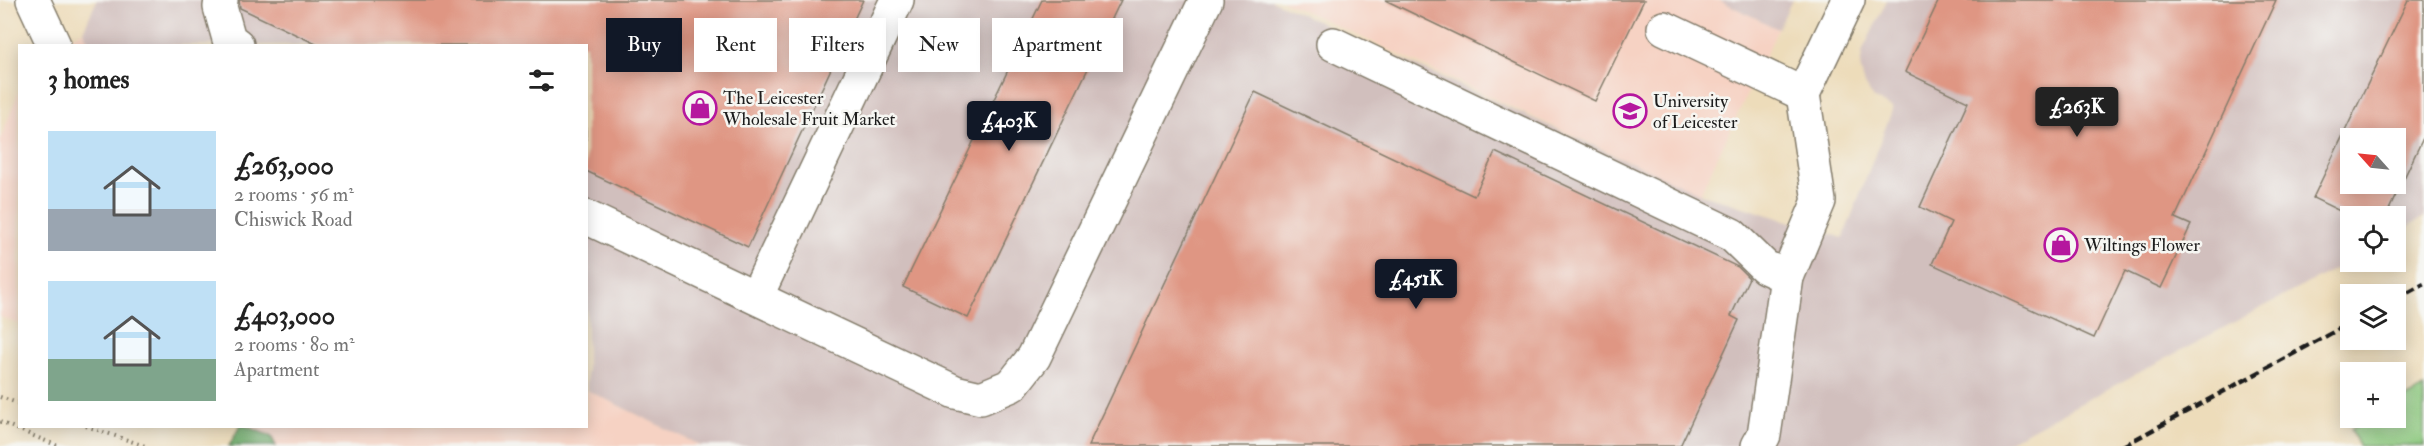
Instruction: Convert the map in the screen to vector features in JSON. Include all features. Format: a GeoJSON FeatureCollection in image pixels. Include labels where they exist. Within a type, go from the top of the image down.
{"type":"FeatureCollection","features":[{"type":"Feature","properties":{"kind":"street"},"geometry":{"type":"LineString","coordinates":[[33,0],[54,44]]}},
{"type":"Feature","properties":{"kind":"street"},"geometry":{"type":"LineString","coordinates":[[221,0],[220,7],[229,39],[236,44]]}},
{"type":"Feature","properties":{"kind":"street"},"geometry":{"type":"LineString","coordinates":[[756,297],[897,0]]}},
{"type":"Feature","properties":{"kind":"street"},"geometry":{"type":"LineString","coordinates":[[588,218],[955,392],[981,398],[1012,385],[1035,357],[1206,0]]}},
{"type":"Feature","properties":{"kind":"street"},"geometry":{"type":"LineString","coordinates":[[1758,446],[1764,435],[1787,277],[1819,201],[1803,94],[1848,0]]}},
{"type":"Feature","properties":{"kind":"street"},"geometry":{"type":"LineString","coordinates":[[1664,28],[1803,94]]}},
{"type":"Feature","properties":{"kind":"street"},"geometry":{"type":"LineString","coordinates":[[1333,44],[1732,235],[1765,267],[1787,277]]}},
{"type":"Feature","properties":{"kind":"path"},"geometry":{"type":"LineString","coordinates":[[0,397],[18,403]]}},
{"type":"Feature","properties":{"kind":"path"},"geometry":{"type":"LineString","coordinates":[[0,422],[58,446]]}},
{"type":"Feature","properties":{"kind":"path"},"geometry":{"type":"LineString","coordinates":[[92,428],[145,446]]}},
{"type":"Feature","properties":{"kind":"shaded area"},"geometry":{"type":"Polygon","coordinates":[[[97,0],[1271,0],[1701,194],[1843,238],[1893,108],[1874,99],[1864,83],[1860,66],[1863,50],[1887,0],[2424,0],[2424,217],[2406,228],[2406,206],[2340,206],[2340,266],[2000,446],[701,446],[588,390],[588,44],[90,44],[83,31],[97,0]]]}},
{"type":"Feature","properties":{"kind":"shaded area","name":"University of Leicester"},"geometry":{"type":"Polygon","coordinates":[[[1281,0],[1719,0],[1778,29],[1700,194],[1281,0]]]}},
{"type":"Feature","properties":{"kind":"shaded area"},"geometry":{"type":"Polygon","coordinates":[[[1719,0],[1792,0],[1778,29],[1719,0]]]}},
{"type":"Feature","properties":{"kind":"shaded area"},"geometry":{"type":"Polygon","coordinates":[[[83,31],[90,44],[56,44],[83,31]]]}},
{"type":"Feature","properties":{"kind":"shaded area"},"geometry":{"type":"Polygon","coordinates":[[[18,94],[18,324],[0,317],[0,140],[18,94]]]}},
{"type":"Feature","properties":{"kind":"shaded area"},"geometry":{"type":"Polygon","coordinates":[[[588,390],[701,446],[276,446],[271,436],[251,428],[588,428],[588,390]]]}},
{"type":"Feature","properties":{"kind":"green space"},"geometry":{"type":"Polygon","coordinates":[[[2424,388],[2424,446],[2359,446],[2351,429],[2353,428],[2406,428],[2406,398],[2424,388]]]}},
{"type":"Feature","properties":{"kind":"green space"},"geometry":{"type":"Polygon","coordinates":[[[239,428],[251,428],[271,436],[276,446],[229,446],[239,428]]]}},
{"type":"Feature","properties":{"kind":"building","name":"The Leicester Wholesale Fruit Market"},"geometry":{"type":"Polygon","coordinates":[[[239,0],[863,0],[855,18],[789,18],[789,72],[829,72],[748,247],[588,172],[588,44],[316,44],[240,8],[239,0]]]}},
{"type":"Feature","properties":{"kind":"building"},"geometry":{"type":"Polygon","coordinates":[[[1042,0],[1121,0],[1112,18],[1033,18],[1042,0]]]}},
{"type":"Feature","properties":{"kind":"building"},"geometry":{"type":"Polygon","coordinates":[[[1385,0],[1644,0],[1595,101],[1385,0]]]}},
{"type":"Feature","properties":{"kind":"building"},"geometry":{"type":"Polygon","coordinates":[[[1939,0],[2276,0],[2175,218],[2191,225],[2161,288],[2125,271],[2094,338],[1932,264],[1951,222],[1920,207],[1968,102],[1905,72],[1939,0]]]}},
{"type":"Feature","properties":{"kind":"building"},"geometry":{"type":"Polygon","coordinates":[[[2408,0],[2424,0],[2424,136],[2406,174],[2406,128],[2347,128],[2408,0]]]}},
{"type":"Feature","properties":{"kind":"building"},"geometry":{"type":"Polygon","coordinates":[[[1007,72],[1086,72],[968,318],[903,287],[1007,72]]]}},
{"type":"Feature","properties":{"kind":"building"},"geometry":{"type":"Polygon","coordinates":[[[1255,92],[1474,196],[1495,152],[1738,267],[1749,278],[1731,316],[1739,320],[1680,446],[1088,446],[1255,92]]]}},
{"type":"Feature","properties":{"kind":"building"},"geometry":{"type":"Polygon","coordinates":[[[2340,142],[2340,194],[2396,194],[2391,206],[2340,206],[2340,211],[2313,198],[2340,142]]]}},
{"type":"Feature","properties":{"kind":"railway"},"geometry":{"type":"LineString","coordinates":[[2406,294],[2424,284]]}},
{"type":"Feature","properties":{"kind":"railway"},"geometry":{"type":"LineString","coordinates":[[2123,446],[2340,328]]}},
{"type":"Feature","properties":{"kind":"place","name":"The Leicester Wholesale Fruit Market"},"geometry":{"type":"Point","coordinates":[700,108]}},
{"type":"Feature","properties":{"kind":"place","name":"University of Leicester"},"geometry":{"type":"Point","coordinates":[1630,111]}},
{"type":"Feature","properties":{"kind":"place","name":"Wiltings Flower"},"geometry":{"type":"Point","coordinates":[2061,245]}}]}
